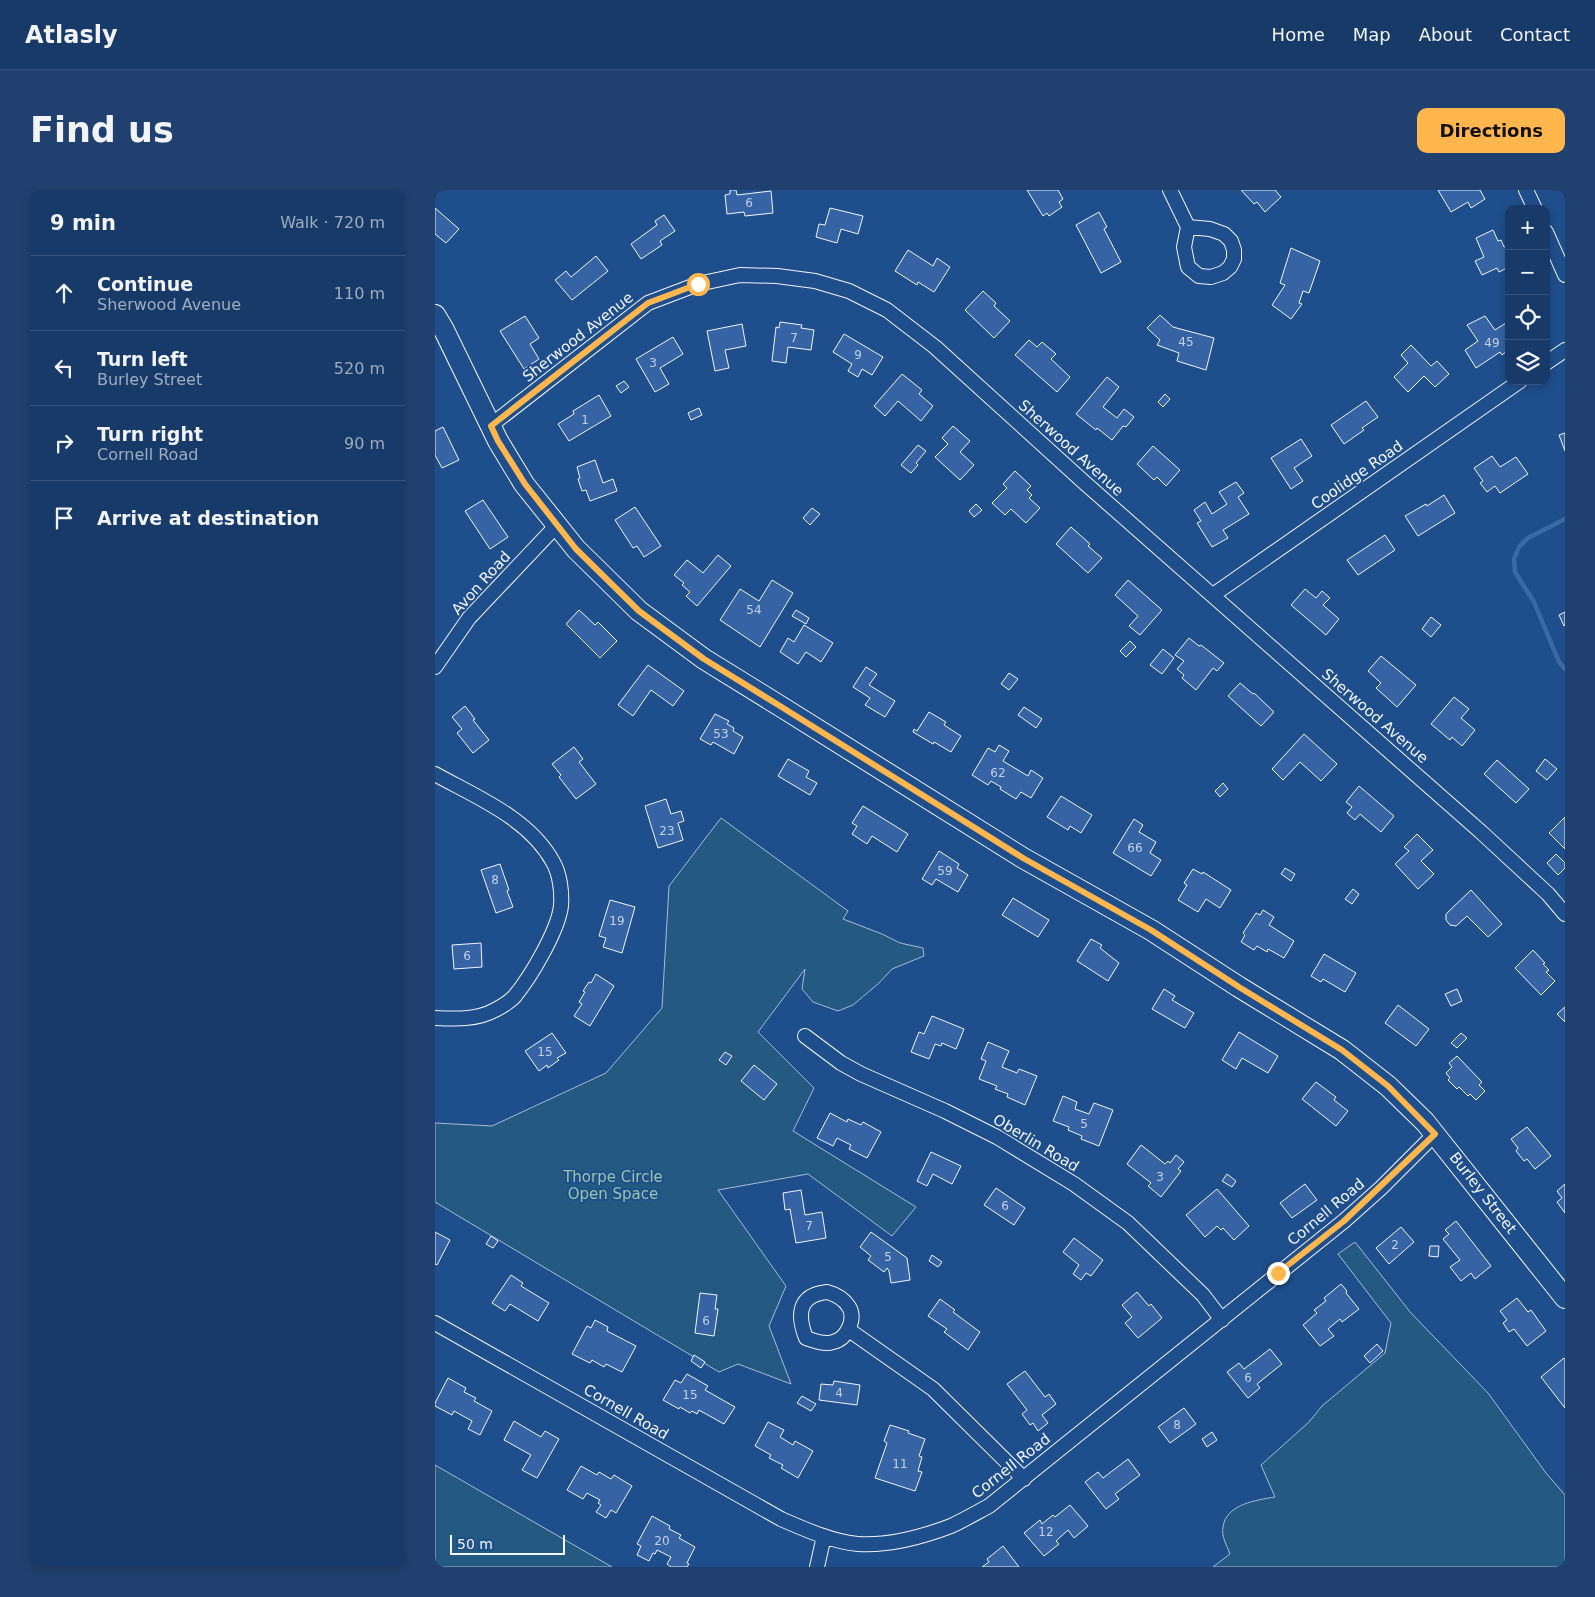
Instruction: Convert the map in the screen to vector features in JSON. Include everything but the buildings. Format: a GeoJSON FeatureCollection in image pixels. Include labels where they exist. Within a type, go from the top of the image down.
{"type":"FeatureCollection","features":[{"type":"Feature","properties":{"kind":"main road","name":"Burley Street"},"geometry":{"type":"LineString","coordinates":[[435,315],[498,441],[525,484],[576,549],[639,611],[704,659],[1023,858],[1151,930],[1342,1050],[1388,1086],[1435,1134],[1565,1298]]}},
{"type":"Feature","properties":{"kind":"street"},"geometry":{"type":"LineString","coordinates":[[1170,190],[1188,227]]}},
{"type":"Feature","properties":{"kind":"street"},"geometry":{"type":"LineString","coordinates":[[1526,190],[1533,205]]}},
{"type":"Feature","properties":{"kind":"street"},"geometry":{"type":"LineString","coordinates":[[1550,241],[1565,274]]}},
{"type":"Feature","properties":{"kind":"street","name":"Sherwood Avenue"},"geometry":{"type":"LineString","coordinates":[[491,426],[648,303],[698,284],[740,276],[777,276],[815,281],[849,291],[887,310],[928,342],[1481,832],[1548,894],[1565,914]]}},
{"type":"Feature","properties":{"kind":"street"},"geometry":{"type":"LineString","coordinates":[[1550,360],[1565,350]]}},
{"type":"Feature","properties":{"kind":"street","name":"Coolidge Road"},"geometry":{"type":"LineString","coordinates":[[1213,595],[1514,385]]}},
{"type":"Feature","properties":{"kind":"street","name":"Avon Road"},"geometry":{"type":"LineString","coordinates":[[435,667],[469,618],[557,526]]}},
{"type":"Feature","properties":{"kind":"street"},"geometry":{"type":"LineString","coordinates":[[435,774],[493,806],[523,826],[541,843],[554,863],[561,886],[561,907],[553,932],[538,960],[513,998],[493,1011],[474,1018],[435,1018]]}},
{"type":"Feature","properties":{"kind":"street","name":"Oberlin Road"},"geometry":{"type":"LineString","coordinates":[[805,1036],[841,1063],[861,1074],[945,1110],[997,1137],[1075,1184],[1128,1223],[1203,1295],[1222,1320]]}},
{"type":"Feature","properties":{"kind":"street","name":"Cornell Road"},"geometry":{"type":"LineString","coordinates":[[435,1323],[781,1519],[816,1534],[856,1544],[887,1544],[952,1526],[989,1506],[1344,1221],[1435,1134]]}},
{"type":"Feature","properties":{"kind":"street"},"geometry":{"type":"LineString","coordinates":[[849,1330],[933,1389],[1024,1479]]}},
{"type":"Feature","properties":{"kind":"street"},"geometry":{"type":"LineString","coordinates":[[817,1567],[824,1536]]}},
{"type":"Feature","properties":{"kind":"green space","name":"Thorpe Circle Open Space"},"geometry":{"type":"Polygon","coordinates":[[[721,818],[848,911],[843,919],[900,943],[923,948],[924,956],[892,969],[853,1005],[838,1011],[813,1002],[802,989],[805,969],[758,1032],[814,1088],[793,1131],[916,1207],[892,1236],[808,1174],[718,1190],[786,1286],[769,1326],[791,1384],[738,1364],[719,1372],[435,1202],[435,1123],[492,1126],[606,1073],[662,1008],[669,886],[721,818]]]}},
{"type":"Feature","properties":{"kind":"green space"},"geometry":{"type":"Polygon","coordinates":[[[1355,1242],[1411,1313],[1488,1393],[1546,1473],[1565,1495],[1565,1567],[1213,1567],[1230,1554],[1223,1534],[1223,1527],[1225,1519],[1230,1513],[1236,1508],[1251,1502],[1275,1497],[1261,1465],[1309,1422],[1322,1406],[1385,1353],[1391,1323],[1338,1254],[1355,1242]]]}},
{"type":"Feature","properties":{"kind":"green space"},"geometry":{"type":"Polygon","coordinates":[[[435,1465],[612,1567],[435,1567],[435,1465]]]}},
{"type":"Feature","properties":{"kind":"waterway"},"geometry":{"type":"LineString","coordinates":[[1565,519],[1528,538],[1519,547],[1514,559],[1515,572],[1534,602],[1559,662],[1565,669]]}},
{"type":"Feature","properties":{"kind":"route"},"geometry":{"type":"LineString","coordinates":[[698,284],[648,303],[612,330],[491,426],[498,441],[525,484],[576,549],[639,611],[704,659],[1023,858],[1151,930],[1342,1050],[1388,1086],[1425,1122],[1435,1134],[1381,1188],[1344,1221],[1278,1273]]}}]}
